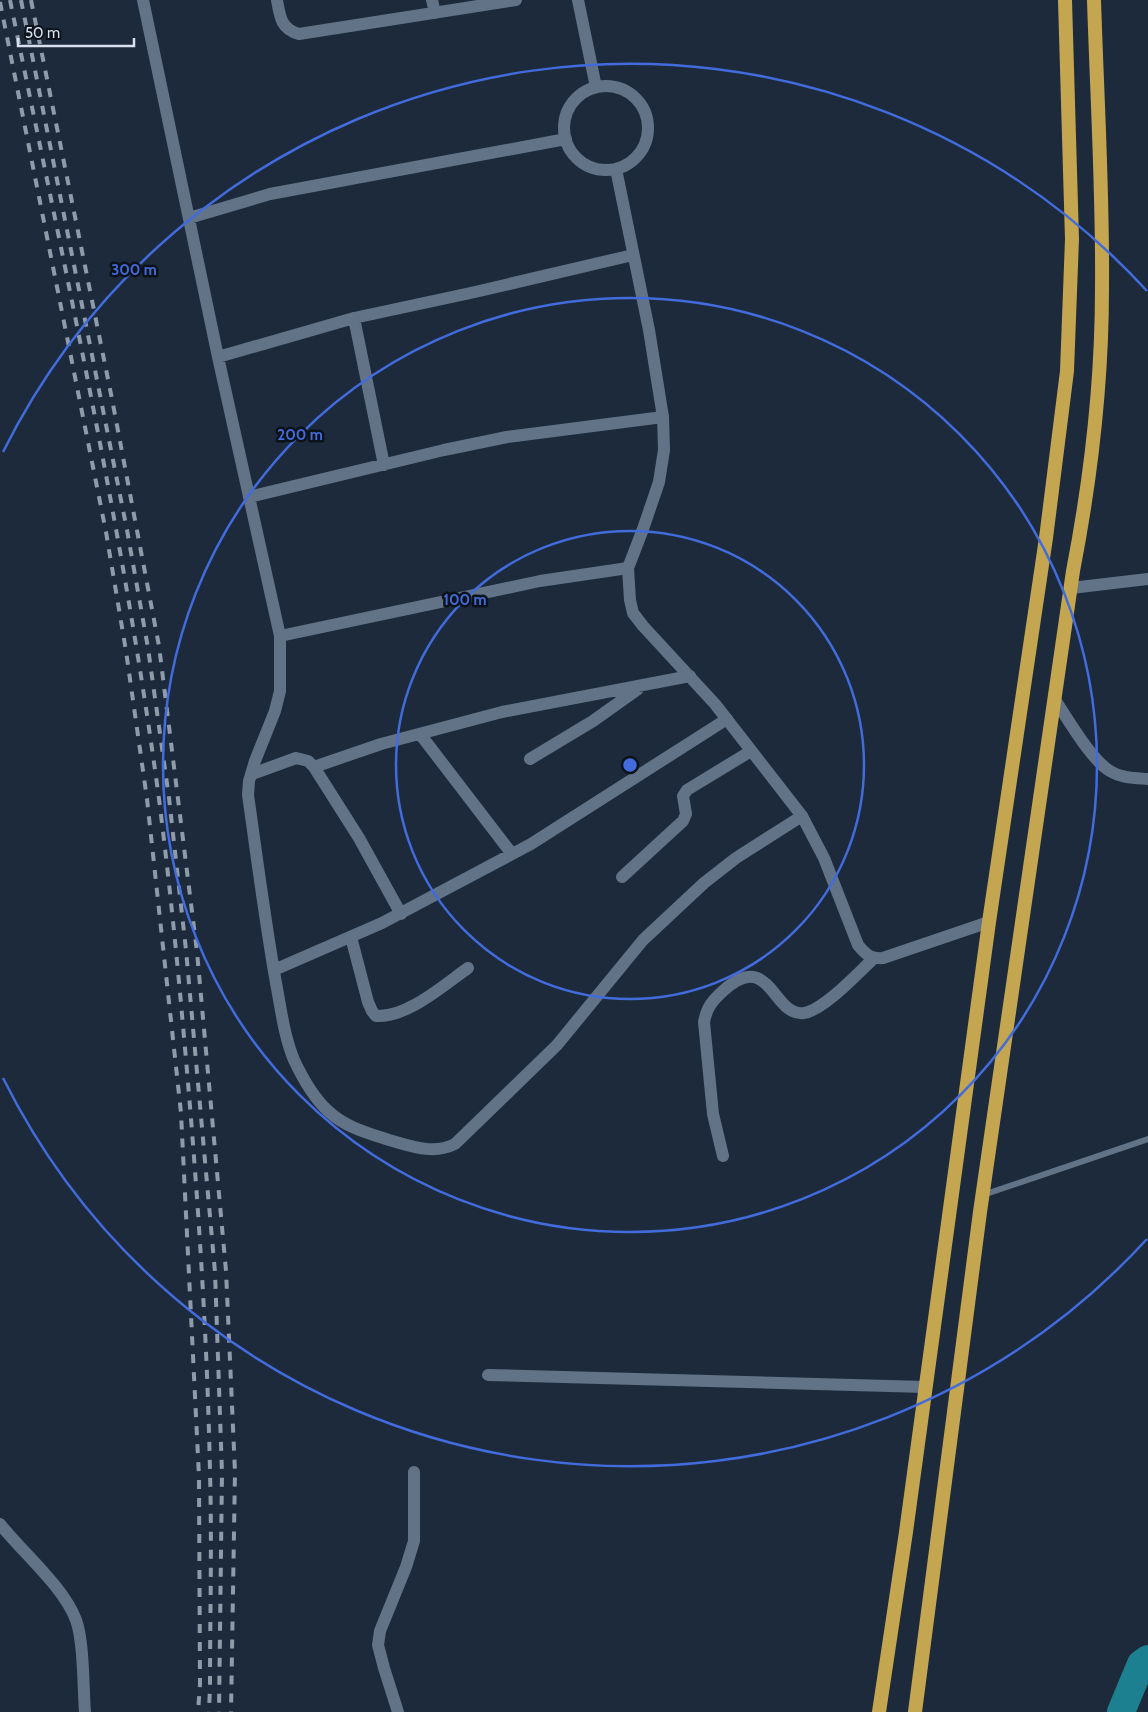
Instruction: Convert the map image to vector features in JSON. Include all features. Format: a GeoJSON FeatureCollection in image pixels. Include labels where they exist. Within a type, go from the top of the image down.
{"type":"FeatureCollection","features":[{"type":"Feature","properties":{"kind":"highway"},"geometry":{"type":"LineString","coordinates":[[879,1712],[906,1532],[989,922],[1046,538],[1067,371],[1072,239],[1065,0]]}},
{"type":"Feature","properties":{"kind":"highway"},"geometry":{"type":"LineString","coordinates":[[915,1712],[982,1195],[1092,451],[1099,366],[1102,290],[1094,0]]}},
{"type":"Feature","properties":{"kind":"street"},"geometry":{"type":"LineString","coordinates":[[144,0],[188,218],[280,636],[280,691],[275,711],[252,774],[248,795],[266,928],[288,1042],[295,1061],[311,1089],[327,1110],[341,1122],[360,1132],[415,1147],[431,1150],[445,1149],[455,1144],[557,1045],[643,940],[704,883],[736,858],[802,816]]}},
{"type":"Feature","properties":{"kind":"street"},"geometry":{"type":"LineString","coordinates":[[277,0],[281,20],[286,28],[299,34],[516,0]]}},
{"type":"Feature","properties":{"kind":"street"},"geometry":{"type":"LineString","coordinates":[[432,0],[435,13]]}},
{"type":"Feature","properties":{"kind":"street"},"geometry":{"type":"LineString","coordinates":[[578,0],[596,87]]}},
{"type":"Feature","properties":{"kind":"street"},"geometry":{"type":"LineString","coordinates":[[596,87],[614,87],[627,92],[638,101],[645,112],[648,125],[646,139],[641,151],[632,161],[616,169],[593,168],[582,162],[572,152],[566,139],[564,126],[568,111],[576,99],[586,91],[596,87]]}},
{"type":"Feature","properties":{"kind":"street"},"geometry":{"type":"LineString","coordinates":[[188,218],[270,194],[566,139]]}},
{"type":"Feature","properties":{"kind":"street"},"geometry":{"type":"LineString","coordinates":[[616,169],[649,330],[663,417],[664,450],[658,482],[628,568],[630,600],[633,613],[727,719],[802,816],[824,858],[858,945],[864,953],[873,959]]}},
{"type":"Feature","properties":{"kind":"street"},"geometry":{"type":"LineString","coordinates":[[218,357],[354,318],[633,255]]}},
{"type":"Feature","properties":{"kind":"street"},"geometry":{"type":"LineString","coordinates":[[354,318],[384,464]]}},
{"type":"Feature","properties":{"kind":"street"},"geometry":{"type":"LineString","coordinates":[[249,497],[384,464],[507,437],[663,417]]}},
{"type":"Feature","properties":{"kind":"street"},"geometry":{"type":"LineString","coordinates":[[280,636],[540,581],[628,568]]}},
{"type":"Feature","properties":{"kind":"street"},"geometry":{"type":"LineString","coordinates":[[1071,588],[1148,579]]}},
{"type":"Feature","properties":{"kind":"street"},"geometry":{"type":"LineString","coordinates":[[314,767],[380,744],[502,712],[690,676]]}},
{"type":"Feature","properties":{"kind":"street"},"geometry":{"type":"LineString","coordinates":[[530,759],[593,722],[642,686]]}},
{"type":"Feature","properties":{"kind":"street"},"geometry":{"type":"LineString","coordinates":[[1055,700],[1096,760],[1110,771],[1123,776],[1148,779]]}},
{"type":"Feature","properties":{"kind":"street"},"geometry":{"type":"LineString","coordinates":[[274,970],[401,914],[531,844],[727,719]]}},
{"type":"Feature","properties":{"kind":"street"},"geometry":{"type":"LineString","coordinates":[[420,734],[512,854]]}},
{"type":"Feature","properties":{"kind":"street"},"geometry":{"type":"LineString","coordinates":[[622,877],[683,821],[686,814],[683,796],[687,790],[752,751]]}},
{"type":"Feature","properties":{"kind":"street"},"geometry":{"type":"LineString","coordinates":[[252,774],[296,758],[308,761],[314,767],[359,838],[401,914]]}},
{"type":"Feature","properties":{"kind":"street"},"geometry":{"type":"LineString","coordinates":[[723,1156],[713,1114],[704,1022],[706,1010],[726,988],[745,978],[756,977],[764,980],[786,1008],[795,1013],[806,1013],[822,1005],[873,959],[883,958],[989,922]]}},
{"type":"Feature","properties":{"kind":"street"},"geometry":{"type":"LineString","coordinates":[[351,937],[368,1002],[376,1016],[385,1017],[415,1005],[468,968]]}},
{"type":"Feature","properties":{"kind":"street"},"geometry":{"type":"LineString","coordinates":[[488,1374],[925,1387]]}},
{"type":"Feature","properties":{"kind":"street"},"geometry":{"type":"LineString","coordinates":[[398,1712],[378,1645],[380,1631],[406,1567],[414,1541],[414,1472]]}},
{"type":"Feature","properties":{"kind":"street"},"geometry":{"type":"LineString","coordinates":[[0,1524],[64,1598],[76,1620],[80,1635],[85,1712]]}},
{"type":"Feature","properties":{"kind":"lane"},"geometry":{"type":"LineString","coordinates":[[982,1195],[1148,1139]]}},
{"type":"Feature","properties":{"kind":"waterway"},"geometry":{"type":"LineString","coordinates":[[1121,1712],[1141,1664],[1148,1659]]}},
{"type":"Feature","properties":{"kind":"railway"},"geometry":{"type":"LineString","coordinates":[[10,0],[110,498],[144,698],[166,858],[189,1091],[204,1309],[211,1499],[209,1712]]}},
{"type":"Feature","properties":{"kind":"railway"},"geometry":{"type":"LineString","coordinates":[[21,0],[127,530],[148,648],[169,798],[186,950],[215,1272],[222,1473],[219,1712]]}},
{"type":"Feature","properties":{"kind":"railway"},"geometry":{"type":"LineString","coordinates":[[31,0],[111,394],[159,646],[197,952],[226,1271],[235,1472],[231,1712]]}},
{"type":"Feature","properties":{"kind":"railway"},"geometry":{"type":"LineString","coordinates":[[0,2],[106,532],[126,651],[147,799],[181,1113],[199,1477],[200,1684],[198,1712]]}}]}
